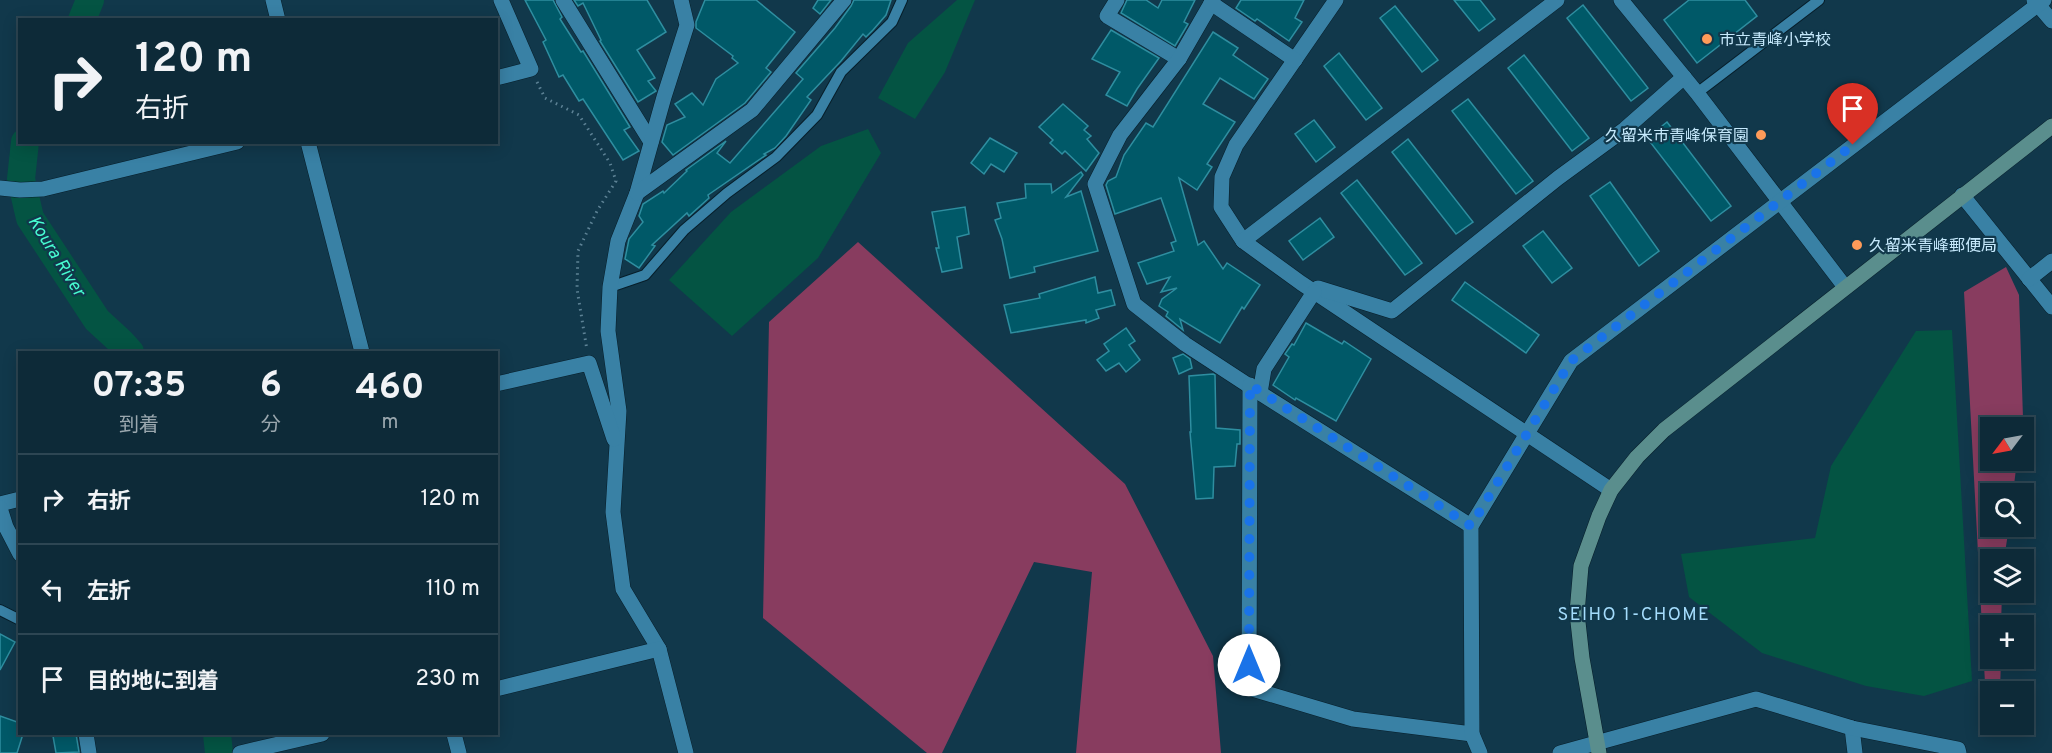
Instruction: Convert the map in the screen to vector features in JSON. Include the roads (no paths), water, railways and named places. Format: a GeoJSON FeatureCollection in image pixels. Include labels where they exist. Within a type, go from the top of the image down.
{"type":"FeatureCollection","features":[{"type":"Feature","properties":{"kind":"street"},"geometry":{"type":"LineString","coordinates":[[273,0],[278,18]]}},
{"type":"Feature","properties":{"kind":"street"},"geometry":{"type":"LineString","coordinates":[[498,77],[531,69],[501,0]]}},
{"type":"Feature","properties":{"kind":"street"},"geometry":{"type":"LineString","coordinates":[[563,0],[651,142]]}},
{"type":"Feature","properties":{"kind":"street"},"geometry":{"type":"LineString","coordinates":[[637,194],[752,110],[844,0]]}},
{"type":"Feature","properties":{"kind":"street"},"geometry":{"type":"LineString","coordinates":[[1117,0],[1107,16],[1179,59]]}},
{"type":"Feature","properties":{"kind":"street"},"geometry":{"type":"LineString","coordinates":[[1336,0],[1236,145],[1222,177],[1221,207],[1243,241],[1314,292],[1611,490]]}},
{"type":"Feature","properties":{"kind":"street"},"geometry":{"type":"LineString","coordinates":[[1243,241],[1557,0]]}},
{"type":"Feature","properties":{"kind":"street"},"geometry":{"type":"LineString","coordinates":[[1621,0],[1697,93],[1845,287]]}},
{"type":"Feature","properties":{"kind":"street"},"geometry":{"type":"LineString","coordinates":[[1295,60],[1212,2],[1179,59],[1120,135],[1095,184],[1134,304],[1185,344],[1471,526]]}},
{"type":"Feature","properties":{"kind":"street"},"geometry":{"type":"LineString","coordinates":[[1480,753],[1472,734],[1471,526],[1571,361],[2039,2],[2052,21]]}},
{"type":"Feature","properties":{"kind":"street"},"geometry":{"type":"LineString","coordinates":[[685,3],[687,25],[637,194],[618,241],[610,287],[608,331],[619,411],[613,512],[622,589],[659,649],[686,753]]}},
{"type":"Feature","properties":{"kind":"street"},"geometry":{"type":"LineString","coordinates":[[1301,283],[1392,311],[1558,178],[1625,129],[1684,77]]}},
{"type":"Feature","properties":{"kind":"street"},"geometry":{"type":"LineString","coordinates":[[1597,748],[1577,613],[1581,566],[1611,490],[1637,457],[1664,430],[2052,126]]}},
{"type":"Feature","properties":{"kind":"street"},"geometry":{"type":"LineString","coordinates":[[0,188],[36,189],[228,144]]}},
{"type":"Feature","properties":{"kind":"street"},"geometry":{"type":"LineString","coordinates":[[309,144],[362,351]]}},
{"type":"Feature","properties":{"kind":"street"},"geometry":{"type":"LineString","coordinates":[[1962,195],[2052,307]]}},
{"type":"Feature","properties":{"kind":"street"},"geometry":{"type":"LineString","coordinates":[[2029,279],[2052,261]]}},
{"type":"Feature","properties":{"kind":"street"},"geometry":{"type":"LineString","coordinates":[[1314,292],[1264,369],[1255,389],[1249,688],[1353,719],[1472,734]]}},
{"type":"Feature","properties":{"kind":"street"},"geometry":{"type":"LineString","coordinates":[[498,384],[589,363],[616,447]]}},
{"type":"Feature","properties":{"kind":"street"},"geometry":{"type":"LineString","coordinates":[[18,500],[0,506],[6,527],[18,550]]}},
{"type":"Feature","properties":{"kind":"street"},"geometry":{"type":"LineString","coordinates":[[498,689],[659,649]]}},
{"type":"Feature","properties":{"kind":"street"},"geometry":{"type":"LineString","coordinates":[[1560,753],[1597,748],[1755,699],[1852,728],[1958,749],[1959,753]]}},
{"type":"Feature","properties":{"kind":"street"},"geometry":{"type":"LineString","coordinates":[[1852,728],[1855,753]]}},
{"type":"Feature","properties":{"kind":"street"},"geometry":{"type":"LineString","coordinates":[[86,735],[89,753]]}},
{"type":"Feature","properties":{"kind":"street"},"geometry":{"type":"LineString","coordinates":[[241,753],[318,735]]}},
{"type":"Feature","properties":{"kind":"street"},"geometry":{"type":"LineString","coordinates":[[454,735],[459,753]]}},
{"type":"Feature","properties":{"kind":"lane"},"geometry":{"type":"LineString","coordinates":[[610,287],[645,274],[684,230],[727,193],[776,157],[817,115],[841,72],[892,22],[902,0]]}},
{"type":"Feature","properties":{"kind":"lane"},"geometry":{"type":"LineString","coordinates":[[1697,93],[1819,0]]}},
{"type":"Feature","properties":{"kind":"lane"},"geometry":{"type":"LineString","coordinates":[[0,610],[18,619]]}},
{"type":"Feature","properties":{"kind":"waterway","name":"Koura River"},"geometry":{"type":"LineString","coordinates":[[83,18],[90,0]]}},
{"type":"Feature","properties":{"kind":"waterway","name":"Koura River"},"geometry":{"type":"LineString","coordinates":[[25,144],[21,179],[30,218],[97,320],[129,351]]}},
{"type":"Feature","properties":{"kind":"waterway","name":"Koura River"},"geometry":{"type":"LineString","coordinates":[[217,735],[219,753]]}},
{"type":"Feature","properties":{"kind":"place","name":"市立青峰小学校"},"geometry":{"type":"Point","coordinates":[1707,39]}},
{"type":"Feature","properties":{"kind":"place","name":"久留米市青峰保育園"},"geometry":{"type":"Point","coordinates":[1761,135]}},
{"type":"Feature","properties":{"kind":"place","name":"久留米青峰郵便局"},"geometry":{"type":"Point","coordinates":[1857,245]}},
{"type":"Feature","properties":{"kind":"district","name":"SEIHO 1-CHOME"},"geometry":{"type":"Point","coordinates":[1634,614]}}]}
